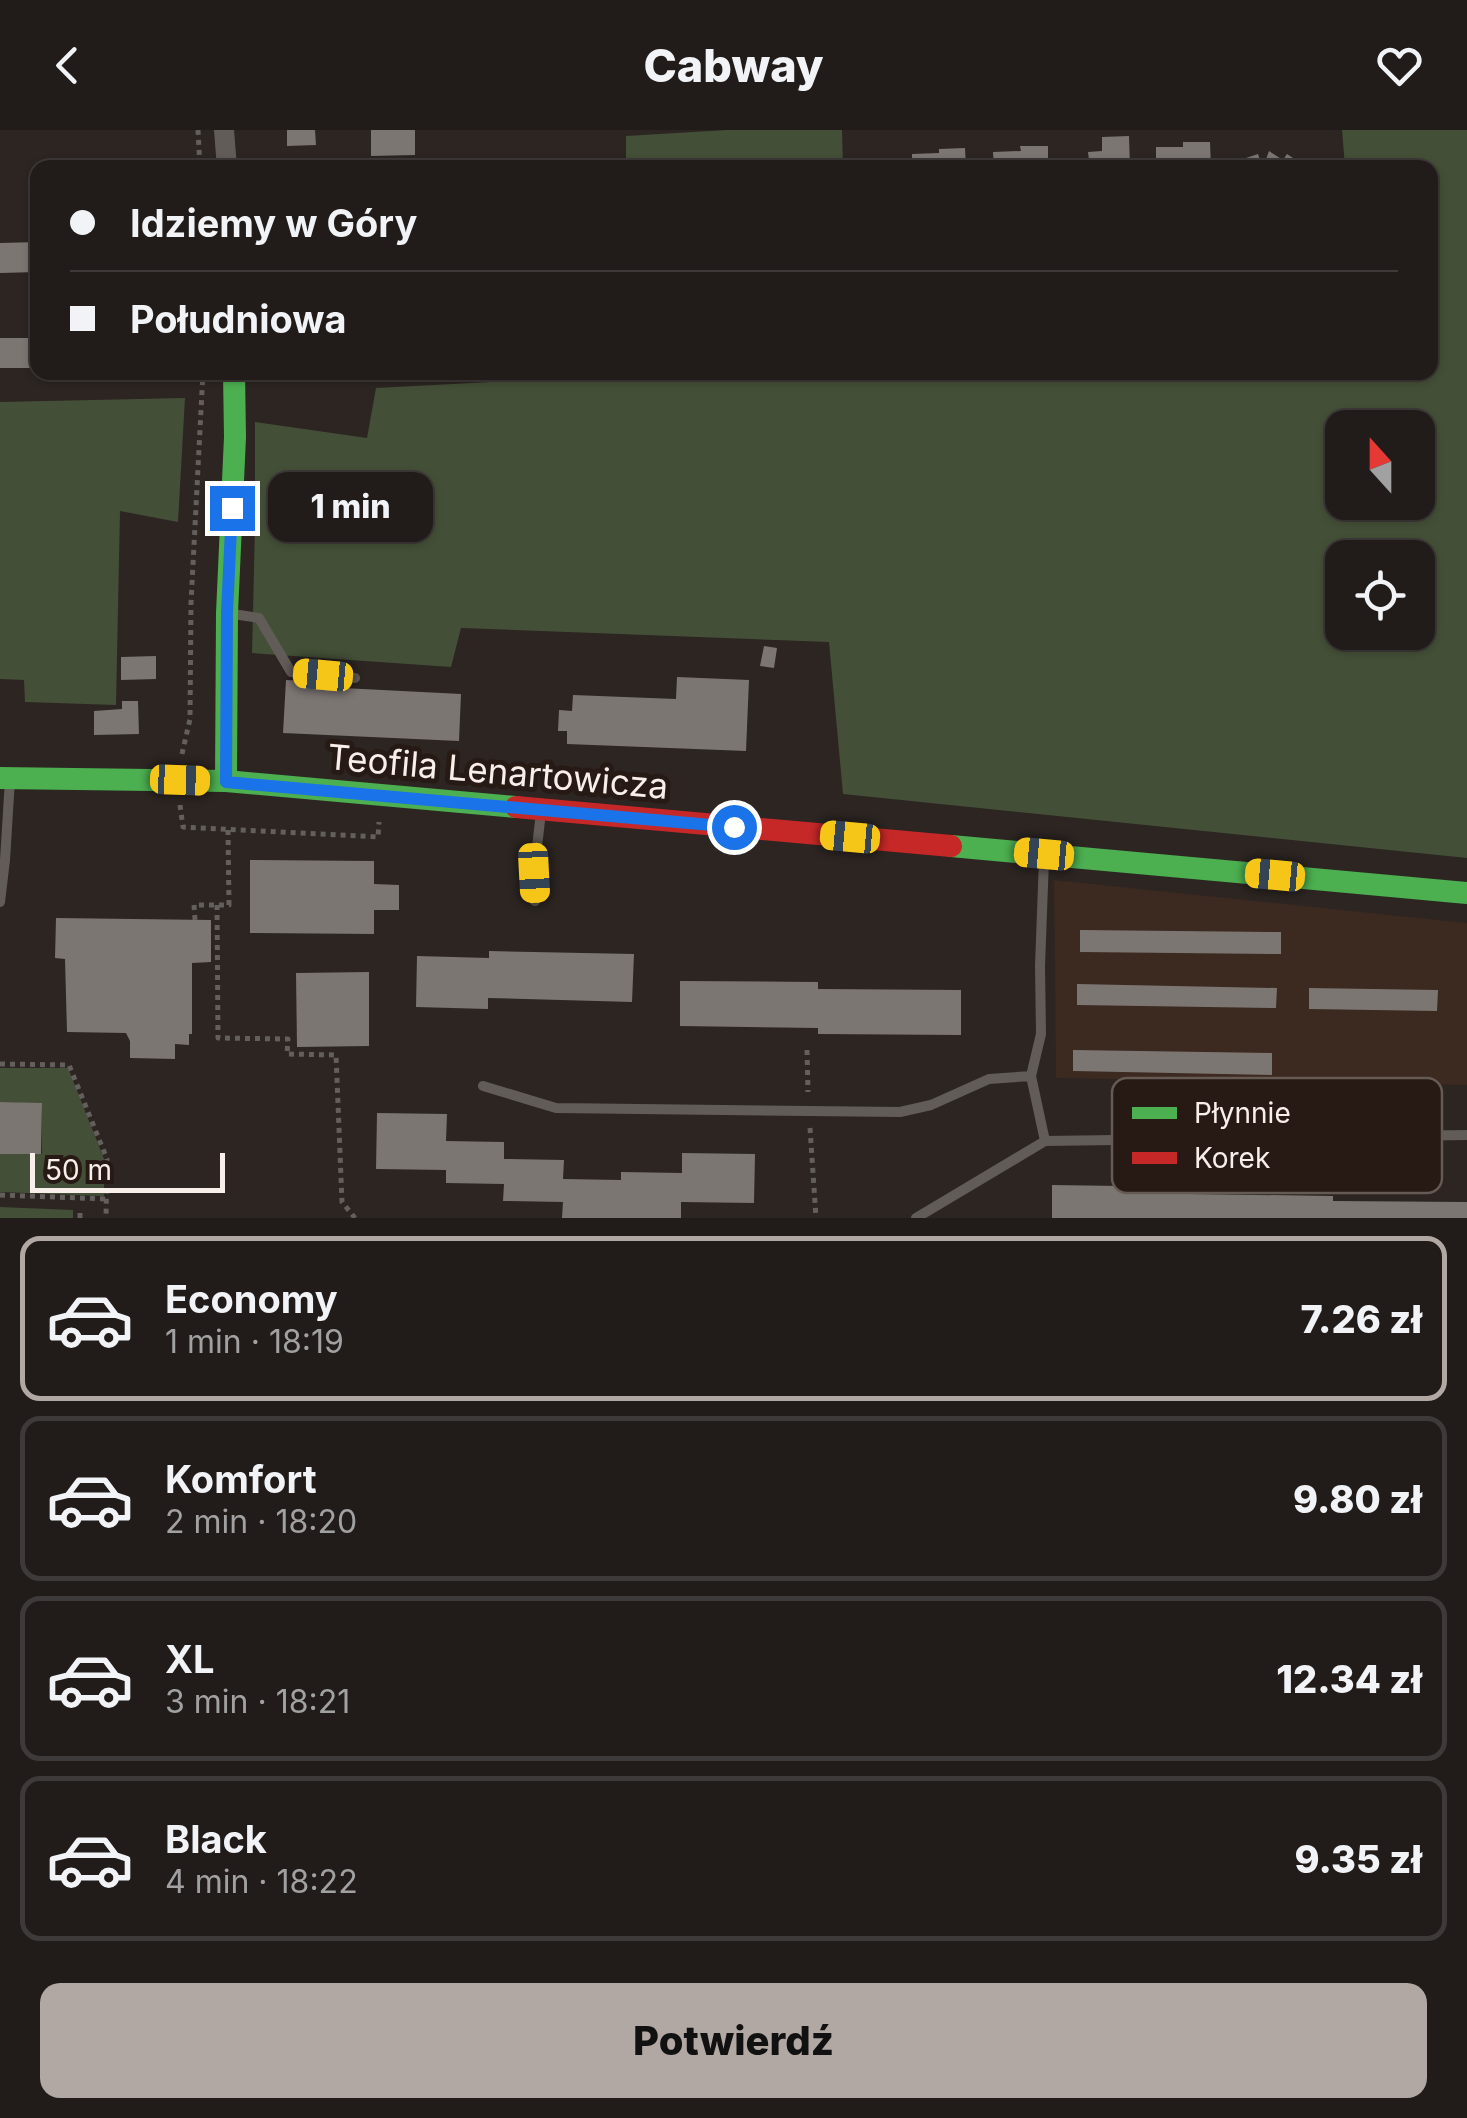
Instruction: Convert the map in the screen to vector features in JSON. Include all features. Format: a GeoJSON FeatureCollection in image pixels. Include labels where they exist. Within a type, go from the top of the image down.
{"type":"FeatureCollection","features":[{"type":"Feature","properties":{"kind":"street"},"geometry":{"type":"LineString","coordinates":[[224,130],[226,160]]}},
{"type":"Feature","properties":{"kind":"street"},"geometry":{"type":"LineString","coordinates":[[226,782],[234,380]]}},
{"type":"Feature","properties":{"kind":"street","name":"Teofila Lenartowicza"},"geometry":{"type":"LineString","coordinates":[[5,778],[226,782],[1467,893]]}},
{"type":"Feature","properties":{"kind":"lane"},"geometry":{"type":"LineString","coordinates":[[227,612],[259,618],[290,672],[355,678]]}},
{"type":"Feature","properties":{"kind":"lane"},"geometry":{"type":"LineString","coordinates":[[0,902],[5,860],[5,778]]}},
{"type":"Feature","properties":{"kind":"lane"},"geometry":{"type":"LineString","coordinates":[[535,901],[541,810]]}},
{"type":"Feature","properties":{"kind":"lane"},"geometry":{"type":"LineString","coordinates":[[1044,854],[1040,1034],[1031,1076],[1045,1141]]}},
{"type":"Feature","properties":{"kind":"lane"},"geometry":{"type":"LineString","coordinates":[[483,1086],[556,1108],[900,1112],[931,1105],[989,1079],[1031,1076]]}},
{"type":"Feature","properties":{"kind":"lane"},"geometry":{"type":"LineString","coordinates":[[1442,1135],[1467,1135]]}},
{"type":"Feature","properties":{"kind":"lane"},"geometry":{"type":"LineString","coordinates":[[916,1218],[1045,1141],[1112,1140]]}},
{"type":"Feature","properties":{"kind":"path"},"geometry":{"type":"LineString","coordinates":[[198,130],[200,160]]}},
{"type":"Feature","properties":{"kind":"path"},"geometry":{"type":"LineString","coordinates":[[180,764],[190,719],[190,603],[203,380]]}},
{"type":"Feature","properties":{"kind":"path"},"geometry":{"type":"LineString","coordinates":[[183,828],[378,837]]}},
{"type":"Feature","properties":{"kind":"path"},"geometry":{"type":"LineString","coordinates":[[194,920],[194,905],[229,905],[228,830]]}},
{"type":"Feature","properties":{"kind":"path"},"geometry":{"type":"LineString","coordinates":[[217,904],[218,1038],[288,1040],[287,1054],[336,1055],[342,1202],[355,1218]]}},
{"type":"Feature","properties":{"kind":"path"},"geometry":{"type":"LineString","coordinates":[[808,1050],[816,1218]]}},
{"type":"Feature","properties":{"kind":"path"},"geometry":{"type":"LineString","coordinates":[[0,1064],[69,1065],[107,1159],[106,1218]]}},
{"type":"Feature","properties":{"kind":"path"},"geometry":{"type":"LineString","coordinates":[[0,1194],[107,1199]]}},
{"type":"Feature","properties":{"kind":"shaded area"},"geometry":{"type":"Polygon","coordinates":[[[1054,880],[1467,923],[1467,1085],[1442,1085],[1442,1078],[1056,1078],[1054,880]]]}},
{"type":"Feature","properties":{"kind":"green space"},"geometry":{"type":"Polygon","coordinates":[[[727,130],[842,130],[843,160],[626,160],[626,136],[727,130]]]}},
{"type":"Feature","properties":{"kind":"green space"},"geometry":{"type":"Polygon","coordinates":[[[1342,130],[1467,130],[1467,858],[843,794],[829,642],[461,628],[451,667],[252,653],[255,422],[367,438],[376,388],[532,380],[1438,380],[1438,160],[1344,160],[1342,130]]]}},
{"type":"Feature","properties":{"kind":"green space"},"geometry":{"type":"Polygon","coordinates":[[[185,398],[178,522],[120,511],[116,705],[25,702],[24,680],[0,679],[0,402],[185,398]]]}},
{"type":"Feature","properties":{"kind":"green space"},"geometry":{"type":"Polygon","coordinates":[[[0,1068],[68,1068],[104,1159],[104,1196],[0,1192],[0,1154],[42,1154],[42,1104],[0,1102],[0,1068]]]}},
{"type":"Feature","properties":{"kind":"green space"},"geometry":{"type":"Polygon","coordinates":[[[0,1207],[73,1210],[73,1218],[0,1218],[0,1207]]]}},
{"type":"Feature","properties":{"kind":"building"},"geometry":{"type":"Polygon","coordinates":[[[287,130],[315,130],[316,145],[287,146],[287,130]]]}},
{"type":"Feature","properties":{"kind":"building"},"geometry":{"type":"Polygon","coordinates":[[[371,130],[415,130],[415,155],[371,156],[371,130]]]}},
{"type":"Feature","properties":{"kind":"building"},"geometry":{"type":"Polygon","coordinates":[[[1129,136],[1130,160],[1089,160],[1088,152],[1102,151],[1102,137],[1129,136]]]}},
{"type":"Feature","properties":{"kind":"building"},"geometry":{"type":"Polygon","coordinates":[[[1183,142],[1210,142],[1211,160],[1156,160],[1156,147],[1183,147],[1183,142]]]}},
{"type":"Feature","properties":{"kind":"building"},"geometry":{"type":"Polygon","coordinates":[[[1020,146],[1048,146],[1048,160],[994,160],[993,152],[1021,151],[1020,146]]]}},
{"type":"Feature","properties":{"kind":"building"},"geometry":{"type":"Polygon","coordinates":[[[965,148],[966,160],[912,160],[912,154],[939,153],[939,149],[965,148]]]}},
{"type":"Feature","properties":{"kind":"building"},"geometry":{"type":"Polygon","coordinates":[[[1269,151],[1283,160],[1266,160],[1269,151]]]}},
{"type":"Feature","properties":{"kind":"building"},"geometry":{"type":"Polygon","coordinates":[[[30,242],[30,272],[0,273],[0,243],[30,242]]]}},
{"type":"Feature","properties":{"kind":"building"},"geometry":{"type":"Polygon","coordinates":[[[0,338],[30,338],[30,368],[0,368],[0,338]]]}},
{"type":"Feature","properties":{"kind":"building"},"geometry":{"type":"Polygon","coordinates":[[[764,646],[777,648],[774,668],[760,666],[764,646]]]}},
{"type":"Feature","properties":{"kind":"building"},"geometry":{"type":"Polygon","coordinates":[[[156,656],[156,679],[121,680],[121,657],[156,656]]]}},
{"type":"Feature","properties":{"kind":"building"},"geometry":{"type":"Polygon","coordinates":[[[677,677],[749,680],[746,751],[567,744],[567,731],[558,731],[559,710],[572,711],[573,695],[676,699],[677,677]]]}},
{"type":"Feature","properties":{"kind":"building"},"geometry":{"type":"Polygon","coordinates":[[[286,680],[323,682],[323,687],[461,694],[459,741],[283,733],[286,680]]]}},
{"type":"Feature","properties":{"kind":"building"},"geometry":{"type":"Polygon","coordinates":[[[122,701],[138,701],[139,734],[94,735],[94,711],[122,709],[122,701]]]}},
{"type":"Feature","properties":{"kind":"building"},"geometry":{"type":"Polygon","coordinates":[[[250,860],[374,861],[374,884],[399,885],[399,910],[374,910],[374,934],[250,933],[250,860]]]}},
{"type":"Feature","properties":{"kind":"building"},"geometry":{"type":"Polygon","coordinates":[[[56,918],[211,920],[211,962],[192,963],[192,1034],[189,1045],[175,1044],[175,1059],[130,1058],[126,1033],[67,1032],[65,959],[55,958],[56,918]]]}},
{"type":"Feature","properties":{"kind":"building"},"geometry":{"type":"Polygon","coordinates":[[[1080,930],[1281,932],[1281,954],[1080,952],[1080,930]]]}},
{"type":"Feature","properties":{"kind":"building"},"geometry":{"type":"Polygon","coordinates":[[[489,951],[634,954],[632,1002],[488,998],[488,1009],[416,1007],[417,956],[489,958],[489,951]]]}},
{"type":"Feature","properties":{"kind":"building"},"geometry":{"type":"Polygon","coordinates":[[[369,972],[369,1046],[297,1047],[296,973],[369,972]]]}},
{"type":"Feature","properties":{"kind":"building"},"geometry":{"type":"Polygon","coordinates":[[[680,981],[818,982],[818,989],[961,990],[961,1035],[818,1034],[818,1028],[680,1026],[680,981]]]}},
{"type":"Feature","properties":{"kind":"building"},"geometry":{"type":"Polygon","coordinates":[[[1077,984],[1277,988],[1276,1008],[1077,1005],[1077,984]]]}},
{"type":"Feature","properties":{"kind":"building"},"geometry":{"type":"Polygon","coordinates":[[[1309,988],[1438,990],[1437,1011],[1309,1009],[1309,988]]]}},
{"type":"Feature","properties":{"kind":"building"},"geometry":{"type":"Polygon","coordinates":[[[1073,1050],[1272,1053],[1272,1075],[1073,1071],[1073,1050]]]}},
{"type":"Feature","properties":{"kind":"building"},"geometry":{"type":"Polygon","coordinates":[[[0,1102],[42,1103],[41,1154],[0,1154],[0,1102]]]}},
{"type":"Feature","properties":{"kind":"building"},"geometry":{"type":"Polygon","coordinates":[[[377,1113],[447,1114],[446,1141],[504,1142],[504,1159],[564,1160],[563,1179],[621,1180],[621,1172],[682,1173],[682,1153],[755,1154],[754,1203],[681,1202],[681,1218],[562,1218],[563,1202],[503,1201],[504,1184],[446,1183],[446,1170],[376,1169],[377,1113]]]}},
{"type":"Feature","properties":{"kind":"building"},"geometry":{"type":"Polygon","coordinates":[[[1052,1185],[1112,1186],[1112,1193],[1467,1202],[1467,1218],[1052,1218],[1052,1185]]]}},
{"type":"Feature","properties":{"kind":"traffic: fast"},"geometry":{"type":"LineString","coordinates":[[226,781],[234,380]]}},
{"type":"Feature","properties":{"kind":"traffic: fast"},"geometry":{"type":"LineString","coordinates":[[0,778],[226,781],[516,807]]}},
{"type":"Feature","properties":{"kind":"traffic: fast"},"geometry":{"type":"LineString","coordinates":[[951,846],[1467,893]]}},
{"type":"Feature","properties":{"kind":"traffic: jam"},"geometry":{"type":"LineString","coordinates":[[516,807],[951,846]]}},
{"type":"Feature","properties":{"kind":"route"},"geometry":{"type":"LineString","coordinates":[[232,508],[226,782],[734,827]]}}]}
